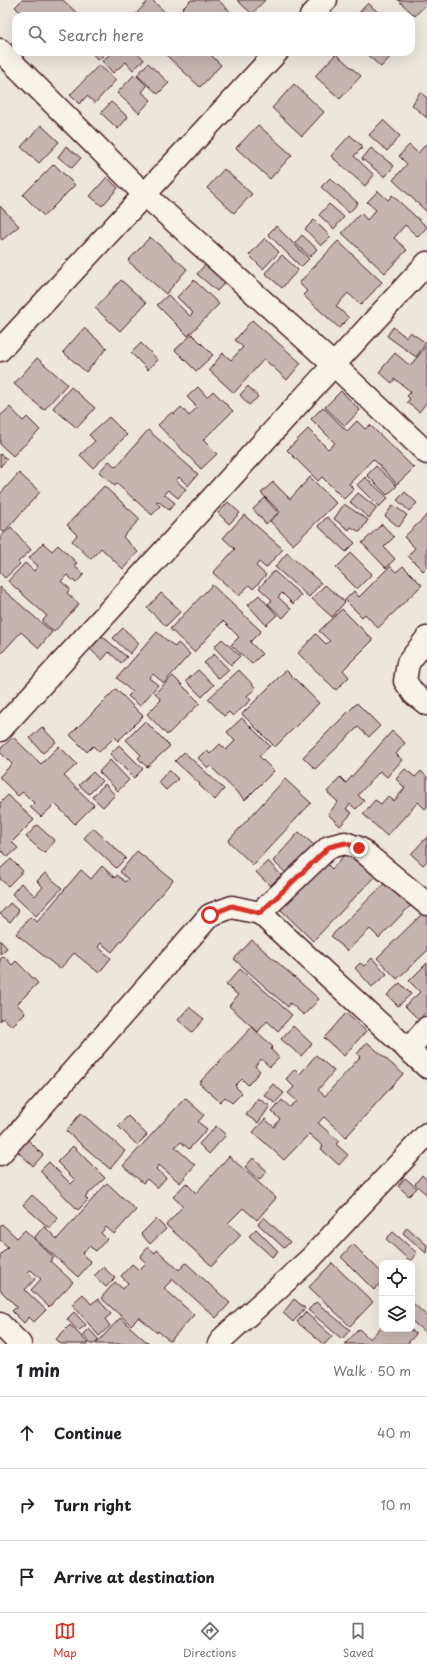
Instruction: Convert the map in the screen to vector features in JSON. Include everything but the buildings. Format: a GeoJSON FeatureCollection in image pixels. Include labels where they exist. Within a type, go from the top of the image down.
{"type":"FeatureCollection","features":[{"type":"Feature","properties":{"kind":"street"},"geometry":{"type":"LineString","coordinates":[[315,12],[326,0]]}},
{"type":"Feature","properties":{"kind":"street"},"geometry":{"type":"LineString","coordinates":[[0,50],[144,194],[334,364],[427,453]]}},
{"type":"Feature","properties":{"kind":"street"},"geometry":{"type":"LineString","coordinates":[[0,350],[273,56]]}},
{"type":"Feature","properties":{"kind":"street"},"geometry":{"type":"LineString","coordinates":[[0,730],[427,263]]}},
{"type":"Feature","properties":{"kind":"street"},"geometry":{"type":"LineString","coordinates":[[427,638],[408,663],[405,681],[414,694],[427,704]]}},
{"type":"Feature","properties":{"kind":"street"},"geometry":{"type":"LineString","coordinates":[[260,913],[329,847],[345,843],[359,848],[427,904]]}},
{"type":"Feature","properties":{"kind":"street"},"geometry":{"type":"LineString","coordinates":[[0,1154],[210,915],[232,906],[260,913],[427,1067]]}},
{"type":"Feature","properties":{"kind":"street"},"geometry":{"type":"LineString","coordinates":[[408,1050],[427,1028]]}},
{"type":"Feature","properties":{"kind":"street"},"geometry":{"type":"LineString","coordinates":[[219,1344],[224,1337],[310,1258],[427,1135]]}},
{"type":"Feature","properties":{"kind":"street"},"geometry":{"type":"LineString","coordinates":[[239,1344],[427,1135]]}},
{"type":"Feature","properties":{"kind":"street"},"geometry":{"type":"LineString","coordinates":[[0,1324],[20,1344]]}},
{"type":"Feature","properties":{"kind":"route"},"geometry":{"type":"LineString","coordinates":[[210,915],[232,906],[260,913],[329,847],[345,843],[359,848]]}}]}
